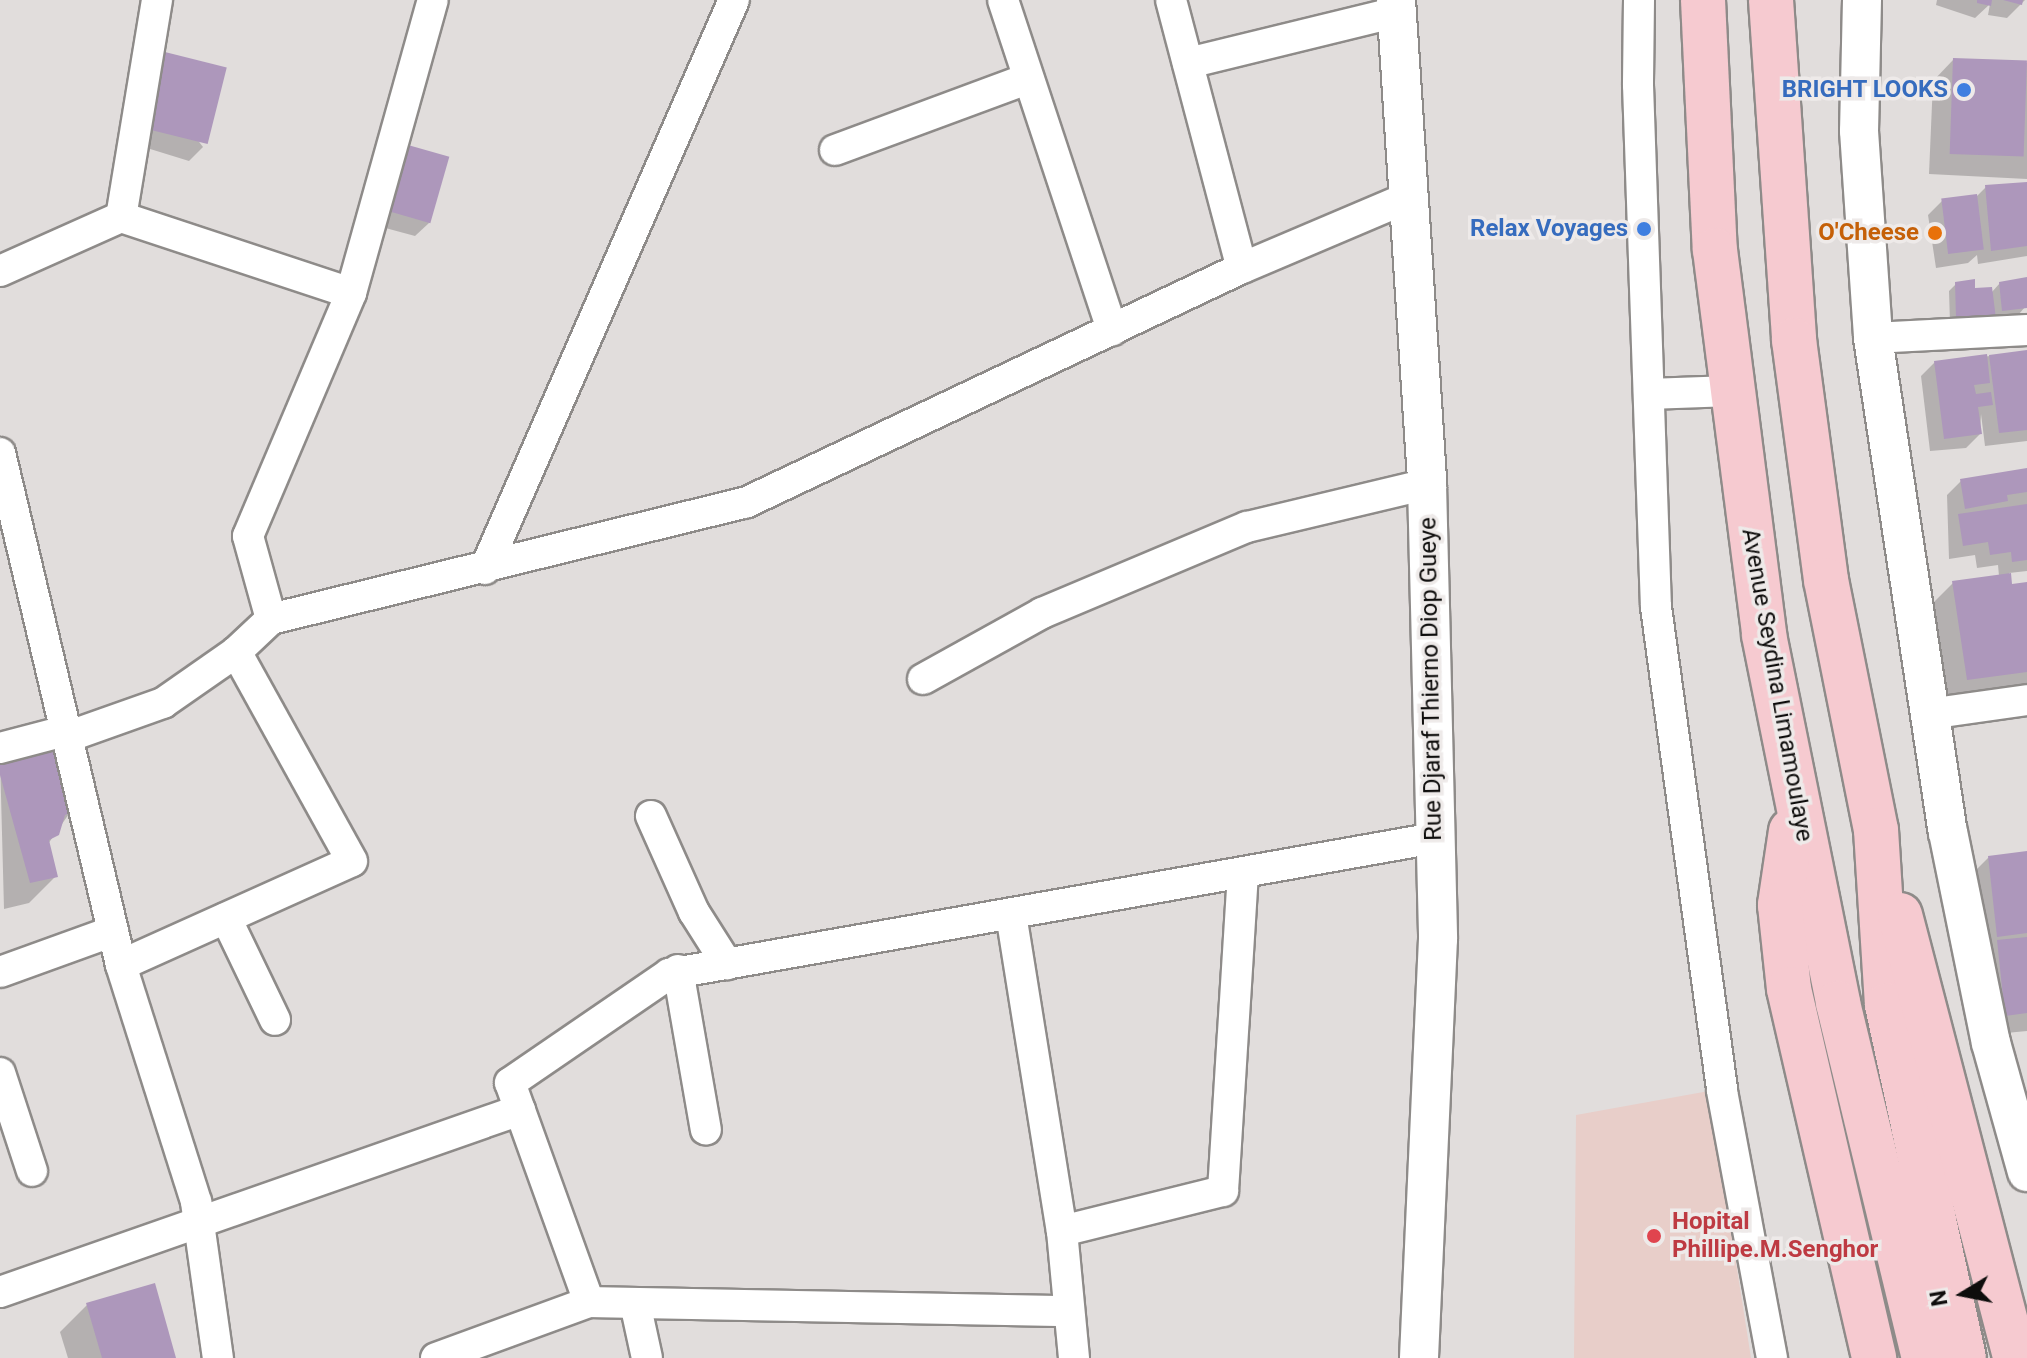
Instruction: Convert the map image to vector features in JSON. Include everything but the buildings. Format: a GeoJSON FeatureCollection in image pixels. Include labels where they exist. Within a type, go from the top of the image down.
{"type":"FeatureCollection","features":[{"type":"Feature","properties":{"kind":"highway","name":"Avenue Seydina Limamoulaye"},"geometry":{"type":"LineString","coordinates":[[1703,0],[1715,250],[1764,635],[1841,1018],[1924,1358]]}},
{"type":"Feature","properties":{"kind":"highway"},"geometry":{"type":"LineString","coordinates":[[1771,0],[1794,340],[1826,580],[1876,830],[2015,1358]]}},
{"type":"Feature","properties":{"kind":"highway"},"geometry":{"type":"LineString","coordinates":[[1796,801],[1780,905],[1789,989],[1874,1358]]}},
{"type":"Feature","properties":{"kind":"highway"},"geometry":{"type":"LineString","coordinates":[[1876,830],[1887,1005],[1964,1358]]}},
{"type":"Feature","properties":{"kind":"street"},"geometry":{"type":"LineString","coordinates":[[121,217],[157,0]]}},
{"type":"Feature","properties":{"kind":"street"},"geometry":{"type":"LineString","coordinates":[[271,619],[248,551],[248,536],[351,293],[433,0]]}},
{"type":"Feature","properties":{"kind":"street"},"geometry":{"type":"LineString","coordinates":[[485,569],[734,0]]}},
{"type":"Feature","properties":{"kind":"street"},"geometry":{"type":"LineString","coordinates":[[1003,0],[1112,330]]}},
{"type":"Feature","properties":{"kind":"street"},"geometry":{"type":"LineString","coordinates":[[1171,0],[1242,268]]}},
{"type":"Feature","properties":{"kind":"street"},"geometry":{"type":"LineString","coordinates":[[1639,0],[1656,607],[1722,1091],[1772,1358]]}},
{"type":"Feature","properties":{"kind":"street"},"geometry":{"type":"LineString","coordinates":[[1862,0],[1859,131],[1873,338],[1928,714],[1991,1043],[2027,1172]]}},
{"type":"Feature","properties":{"kind":"street"},"geometry":{"type":"LineString","coordinates":[[1188,63],[1396,6]]}},
{"type":"Feature","properties":{"kind":"street","name":"Rue Djaraf Thierno Diop Gueye"},"geometry":{"type":"LineString","coordinates":[[1396,6],[1427,484],[1438,939],[1419,1358]]}},
{"type":"Feature","properties":{"kind":"street"},"geometry":{"type":"LineString","coordinates":[[835,150],[1027,79]]}},
{"type":"Feature","properties":{"kind":"street"},"geometry":{"type":"LineString","coordinates":[[0,748],[66,734],[163,703],[236,652],[271,619],[745,503],[1242,268],[1409,197]]}},
{"type":"Feature","properties":{"kind":"street"},"geometry":{"type":"LineString","coordinates":[[0,271],[121,217],[351,293]]}},
{"type":"Feature","properties":{"kind":"street"},"geometry":{"type":"LineString","coordinates":[[1873,338],[2027,330]]}},
{"type":"Feature","properties":{"kind":"street"},"geometry":{"type":"LineString","coordinates":[[1649,394],[1731,391]]}},
{"type":"Feature","properties":{"kind":"street"},"geometry":{"type":"LineString","coordinates":[[0,453],[121,965],[199,1224],[218,1358]]}},
{"type":"Feature","properties":{"kind":"street"},"geometry":{"type":"LineString","coordinates":[[923,679],[1042,613],[1247,527],[1427,484]]}},
{"type":"Feature","properties":{"kind":"street"},"geometry":{"type":"LineString","coordinates":[[121,965],[352,861],[236,652]]}},
{"type":"Feature","properties":{"kind":"street"},"geometry":{"type":"LineString","coordinates":[[1928,714],[2027,700]]}},
{"type":"Feature","properties":{"kind":"street"},"geometry":{"type":"LineString","coordinates":[[651,816],[694,912],[727,964]]}},
{"type":"Feature","properties":{"kind":"street"},"geometry":{"type":"LineString","coordinates":[[589,1302],[509,1087],[512,1079],[678,970],[727,964],[1435,838]]}},
{"type":"Feature","properties":{"kind":"street"},"geometry":{"type":"LineString","coordinates":[[1062,1231],[1221,1194],[1243,873]]}},
{"type":"Feature","properties":{"kind":"street"},"geometry":{"type":"LineString","coordinates":[[1011,914],[1062,1231],[1074,1358]]}},
{"type":"Feature","properties":{"kind":"street"},"geometry":{"type":"LineString","coordinates":[[226,918],[275,1020]]}},
{"type":"Feature","properties":{"kind":"street"},"geometry":{"type":"LineString","coordinates":[[0,972],[113,931]]}},
{"type":"Feature","properties":{"kind":"street"},"geometry":{"type":"LineString","coordinates":[[678,970],[706,1130]]}},
{"type":"Feature","properties":{"kind":"street"},"geometry":{"type":"LineString","coordinates":[[0,1073],[32,1171]]}},
{"type":"Feature","properties":{"kind":"street"},"geometry":{"type":"LineString","coordinates":[[0,1292],[520,1110]]}},
{"type":"Feature","properties":{"kind":"street"},"geometry":{"type":"LineString","coordinates":[[436,1358],[589,1302],[1069,1311]]}},
{"type":"Feature","properties":{"kind":"street"},"geometry":{"type":"LineString","coordinates":[[635,1303],[647,1358]]}},
{"type":"Feature","properties":{"kind":"shaded area","name":"Hopital Phillipe.M.Senghor"},"geometry":{"type":"Polygon","coordinates":[[[1709,1091],[1751,1358],[1574,1358],[1576,1115],[1709,1091]]]}},
{"type":"Feature","properties":{"kind":"place","name":"BRIGHT LOOKS"},"geometry":{"type":"Point","coordinates":[1964,90]}},
{"type":"Feature","properties":{"kind":"place","name":"Relax Voyages"},"geometry":{"type":"Point","coordinates":[1644,229]}},
{"type":"Feature","properties":{"kind":"place","name":"O'Cheese"},"geometry":{"type":"Point","coordinates":[1935,233]}},
{"type":"Feature","properties":{"kind":"place","name":"Hopital Phillipe.M.Senghor"},"geometry":{"type":"Point","coordinates":[1654,1236]}}]}
